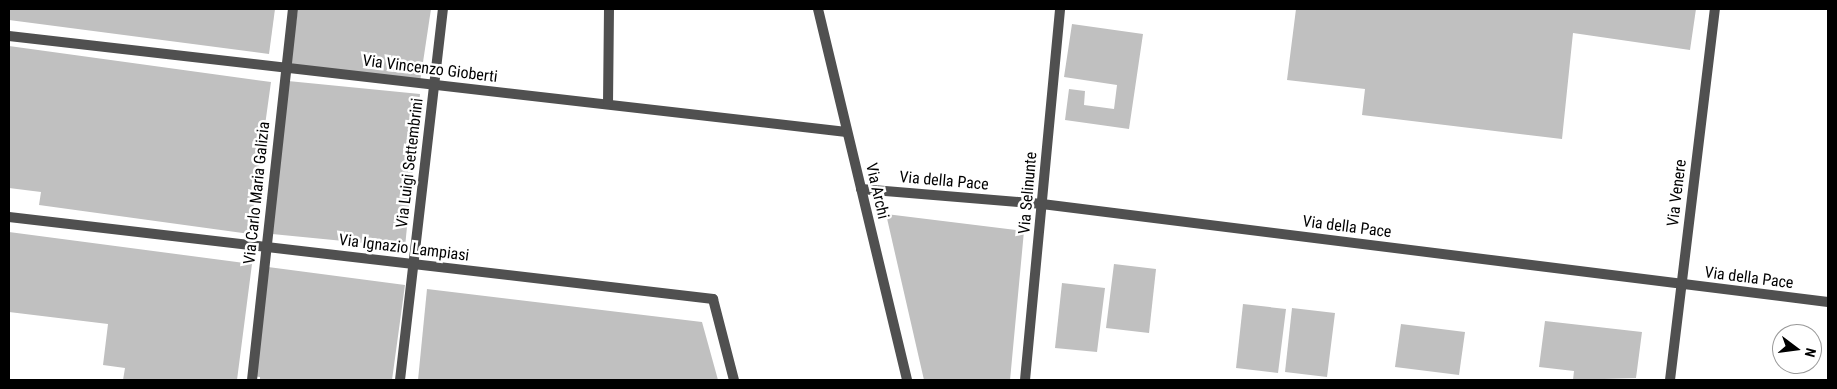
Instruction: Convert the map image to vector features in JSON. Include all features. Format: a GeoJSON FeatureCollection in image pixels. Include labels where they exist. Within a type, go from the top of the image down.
{"type":"FeatureCollection","features":[{"type":"Feature","properties":{"kind":"street","name":"Via Carlo Maria Galizia"},"geometry":{"type":"LineString","coordinates":[[252,380],[293,9]]}},
{"type":"Feature","properties":{"kind":"street","name":"Via Luigi Settembrini"},"geometry":{"type":"LineString","coordinates":[[400,380],[443,9]]}},
{"type":"Feature","properties":{"kind":"street"},"geometry":{"type":"LineString","coordinates":[[608,104],[609,9]]}},
{"type":"Feature","properties":{"kind":"street","name":"Via Archi"},"geometry":{"type":"LineString","coordinates":[[818,9],[906,380]]}},
{"type":"Feature","properties":{"kind":"street","name":"Via Selinunte"},"geometry":{"type":"LineString","coordinates":[[1025,380],[1060,9]]}},
{"type":"Feature","properties":{"kind":"street","name":"Via Venere"},"geometry":{"type":"LineString","coordinates":[[1670,380],[1715,9]]}},
{"type":"Feature","properties":{"kind":"street","name":"Via Vincenzo Gioberti"},"geometry":{"type":"LineString","coordinates":[[9,36],[847,132]]}},
{"type":"Feature","properties":{"kind":"street","name":"Via della Pace"},"geometry":{"type":"LineString","coordinates":[[861,189],[1042,204],[1828,302]]}},
{"type":"Feature","properties":{"kind":"street","name":"Via Ignazio Lampiasi"},"geometry":{"type":"LineString","coordinates":[[9,217],[713,298],[734,380]]}},
{"type":"Feature","properties":{"kind":"building"},"geometry":{"type":"Polygon","coordinates":[[[9,9],[275,9],[269,54],[9,20],[9,9]]]}},
{"type":"Feature","properties":{"kind":"building"},"geometry":{"type":"Polygon","coordinates":[[[298,9],[431,9],[420,82],[290,64],[298,9]]]}},
{"type":"Feature","properties":{"kind":"building"},"geometry":{"type":"Polygon","coordinates":[[[1296,9],[1696,9],[1690,50],[1573,33],[1562,139],[1362,115],[1365,89],[1287,80],[1296,9]]]}},
{"type":"Feature","properties":{"kind":"building"},"geometry":{"type":"Polygon","coordinates":[[[1072,24],[1143,34],[1129,129],[1065,120],[1069,89],[1085,91],[1084,105],[1114,109],[1117,85],[1064,77],[1072,24]]]}},
{"type":"Feature","properties":{"kind":"building"},"geometry":{"type":"Polygon","coordinates":[[[9,46],[271,82],[250,234],[39,205],[41,192],[9,188],[9,46]]]}},
{"type":"Feature","properties":{"kind":"building"},"geometry":{"type":"Polygon","coordinates":[[[288,81],[420,94],[405,247],[272,234],[288,81]]]}},
{"type":"Feature","properties":{"kind":"building"},"geometry":{"type":"Polygon","coordinates":[[[886,214],[1024,231],[1010,380],[924,380],[886,214]]]}},
{"type":"Feature","properties":{"kind":"building"},"geometry":{"type":"Polygon","coordinates":[[[9,232],[252,264],[237,380],[123,380],[125,368],[103,365],[108,324],[9,312],[9,232]]]}},
{"type":"Feature","properties":{"kind":"building"},"geometry":{"type":"Polygon","coordinates":[[[1114,264],[1156,269],[1149,333],[1106,328],[1114,264]]]}},
{"type":"Feature","properties":{"kind":"building"},"geometry":{"type":"Polygon","coordinates":[[[268,267],[405,285],[392,380],[260,380],[260,377],[253,376],[268,267]]]}},
{"type":"Feature","properties":{"kind":"building"},"geometry":{"type":"Polygon","coordinates":[[[1062,283],[1105,288],[1097,352],[1055,348],[1062,283]]]}},
{"type":"Feature","properties":{"kind":"building"},"geometry":{"type":"Polygon","coordinates":[[[427,289],[702,322],[718,380],[418,380],[427,289]]]}},
{"type":"Feature","properties":{"kind":"building"},"geometry":{"type":"Polygon","coordinates":[[[1243,304],[1286,309],[1278,373],[1236,368],[1243,304]]]}},
{"type":"Feature","properties":{"kind":"building"},"geometry":{"type":"Polygon","coordinates":[[[1292,308],[1335,313],[1327,377],[1285,372],[1292,308]]]}},
{"type":"Feature","properties":{"kind":"building"},"geometry":{"type":"Polygon","coordinates":[[[1545,321],[1642,332],[1636,378],[1573,380],[1574,371],[1539,367],[1545,321]]]}},
{"type":"Feature","properties":{"kind":"building"},"geometry":{"type":"Polygon","coordinates":[[[1401,324],[1465,332],[1459,375],[1395,367],[1401,324]]]}}]}
